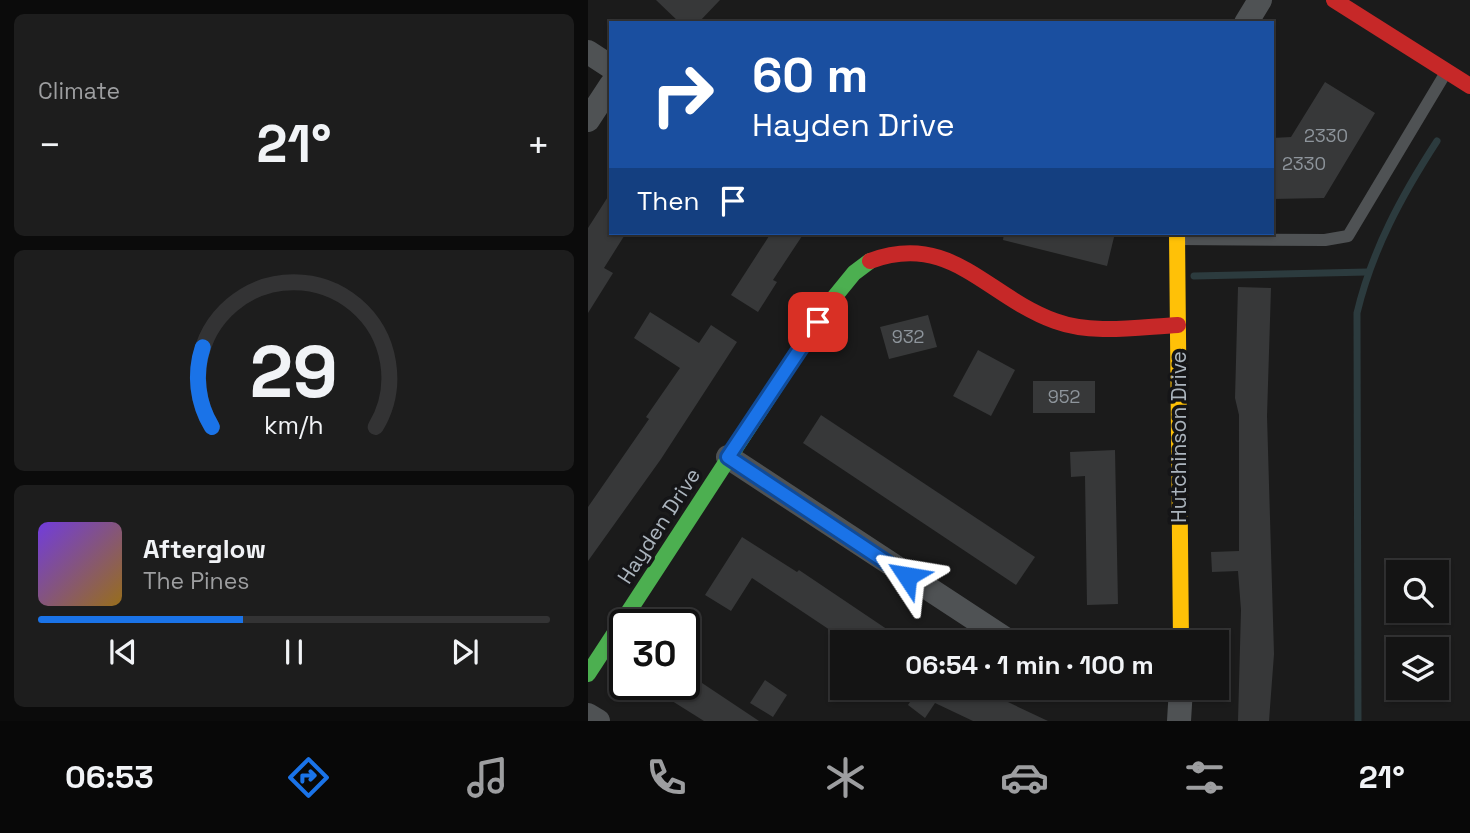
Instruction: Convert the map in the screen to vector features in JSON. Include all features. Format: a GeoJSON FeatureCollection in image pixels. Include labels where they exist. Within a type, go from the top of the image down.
{"type":"FeatureCollection","features":[{"type":"Feature","properties":{"kind":"street"},"geometry":{"type":"LineString","coordinates":[[1247,21],[1260,0]]}},
{"type":"Feature","properties":{"kind":"street"},"geometry":{"type":"LineString","coordinates":[[1334,0],[1470,86]]}},
{"type":"Feature","properties":{"kind":"street"},"geometry":{"type":"LineString","coordinates":[[588,52],[609,65]]}},
{"type":"Feature","properties":{"kind":"street"},"geometry":{"type":"LineString","coordinates":[[588,120],[609,88]]}},
{"type":"Feature","properties":{"kind":"street","name":"Hutchinson Drive"},"geometry":{"type":"LineString","coordinates":[[1177,236],[1181,630]]}},
{"type":"Feature","properties":{"kind":"street","name":"Hayden Drive"},"geometry":{"type":"LineString","coordinates":[[588,674],[832,300],[892,243],[933,253],[955,262],[1057,321],[1084,327],[1178,325]]}},
{"type":"Feature","properties":{"kind":"street"},"geometry":{"type":"LineString","coordinates":[[728,457],[992,630]]}},
{"type":"Feature","properties":{"kind":"street"},"geometry":{"type":"LineString","coordinates":[[1179,721],[1180,700]]}},
{"type":"Feature","properties":{"kind":"street"},"geometry":{"type":"LineString","coordinates":[[588,715],[598,721]]}},
{"type":"Feature","properties":{"kind":"lane"},"geometry":{"type":"LineString","coordinates":[[1177,236],[1325,240],[1348,236],[1447,72]]}},
{"type":"Feature","properties":{"kind":"building"},"geometry":{"type":"Polygon","coordinates":[[[656,0],[720,0],[700,21],[678,21],[656,0]]]}},
{"type":"Feature","properties":{"kind":"building"},"geometry":{"type":"Polygon","coordinates":[[[1325,82],[1375,113],[1324,198],[1274,199],[1274,138],[1291,137],[1325,82]]]}},
{"type":"Feature","properties":{"kind":"building"},"geometry":{"type":"Polygon","coordinates":[[[609,195],[609,235],[625,235],[604,268],[613,273],[588,313],[588,228],[609,195]]]}},
{"type":"Feature","properties":{"kind":"building"},"geometry":{"type":"Polygon","coordinates":[[[770,235],[803,235],[773,280],[777,282],[758,312],[731,295],[770,235]]]}},
{"type":"Feature","properties":{"kind":"building"},"geometry":{"type":"Polygon","coordinates":[[[1004,235],[1115,235],[1107,266],[1003,240],[1004,235]]]}},
{"type":"Feature","properties":{"kind":"building"},"geometry":{"type":"Polygon","coordinates":[[[1238,287],[1271,288],[1267,416],[1274,654],[1269,721],[1238,721],[1241,610],[1238,571],[1212,572],[1211,552],[1239,551],[1239,415],[1235,398],[1238,287]]]}},
{"type":"Feature","properties":{"kind":"building"},"geometry":{"type":"Polygon","coordinates":[[[650,312],[699,343],[711,325],[737,342],[661,459],[588,561],[588,507],[649,419],[646,417],[680,368],[634,338],[650,312]]]}},
{"type":"Feature","properties":{"kind":"building"},"geometry":{"type":"Polygon","coordinates":[[[928,315],[937,347],[889,359],[880,327],[928,315]]]}},
{"type":"Feature","properties":{"kind":"building"},"geometry":{"type":"Polygon","coordinates":[[[978,350],[1015,370],[991,416],[953,396],[978,350]]]}},
{"type":"Feature","properties":{"kind":"building"},"geometry":{"type":"Polygon","coordinates":[[[1033,381],[1095,381],[1095,413],[1033,413],[1033,381]]]}},
{"type":"Feature","properties":{"kind":"building"},"geometry":{"type":"Polygon","coordinates":[[[821,415],[1035,557],[1016,585],[803,443],[821,415]]]}},
{"type":"Feature","properties":{"kind":"building"},"geometry":{"type":"Polygon","coordinates":[[[1115,450],[1118,604],[1087,605],[1085,476],[1071,477],[1070,452],[1115,450]]]}},
{"type":"Feature","properties":{"kind":"building"},"geometry":{"type":"Polygon","coordinates":[[[742,537],[797,572],[799,570],[888,630],[830,630],[752,578],[731,611],[705,595],[742,537]]]}},
{"type":"Feature","properties":{"kind":"building"},"geometry":{"type":"Polygon","coordinates":[[[765,680],[787,695],[773,717],[750,703],[765,680]]]}},
{"type":"Feature","properties":{"kind":"building"},"geometry":{"type":"Polygon","coordinates":[[[700,682],[759,721],[704,721],[671,700],[700,700],[700,682]]]}},
{"type":"Feature","properties":{"kind":"building"},"geometry":{"type":"Polygon","coordinates":[[[911,700],[1003,700],[1048,721],[973,721],[935,703],[925,718],[908,705],[911,700]]]}},
{"type":"Feature","properties":{"kind":"waterway"},"geometry":{"type":"LineString","coordinates":[[1358,721],[1357,313],[1380,245],[1412,182],[1437,141]]}},
{"type":"Feature","properties":{"kind":"waterway"},"geometry":{"type":"LineString","coordinates":[[1194,276],[1367,272]]}},
{"type":"Feature","properties":{"kind":"traffic: fast"},"geometry":{"type":"LineString","coordinates":[[588,674],[832,300],[854,273],[870,261]]}},
{"type":"Feature","properties":{"kind":"traffic: slow"},"geometry":{"type":"LineString","coordinates":[[1177,235],[1181,630]]}},
{"type":"Feature","properties":{"kind":"traffic: jam"},"geometry":{"type":"LineString","coordinates":[[1334,0],[1470,86]]}},
{"type":"Feature","properties":{"kind":"traffic: jam"},"geometry":{"type":"LineString","coordinates":[[870,261],[898,254],[923,254],[946,260],[1031,310],[1070,325],[1100,329],[1178,325]]}},
{"type":"Feature","properties":{"kind":"route"},"geometry":{"type":"LineString","coordinates":[[818,322],[728,457],[907,576]]}}]}
